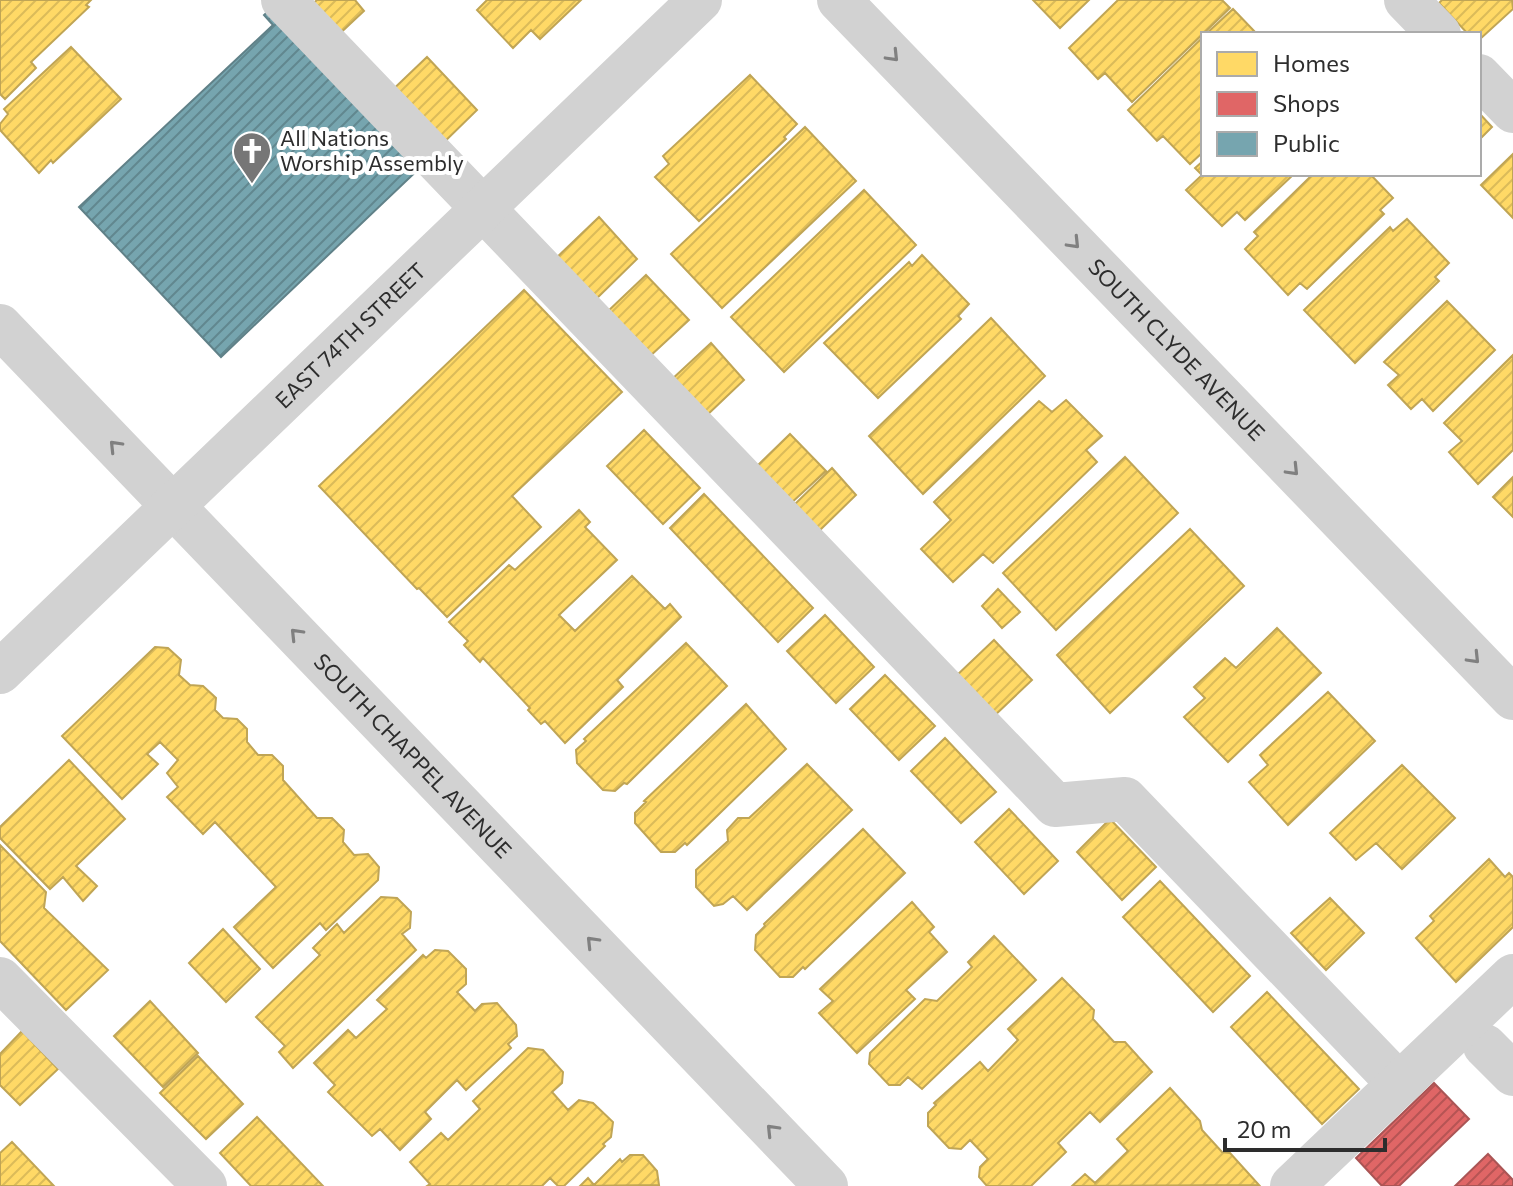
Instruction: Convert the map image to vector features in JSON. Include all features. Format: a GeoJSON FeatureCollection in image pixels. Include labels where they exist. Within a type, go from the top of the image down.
{"type":"FeatureCollection","features":[{"type":"Feature","properties":{"kind":"street"},"geometry":{"type":"LineString","coordinates":[[283,0],[1055,805],[1125,799],[1399,1084]]}},
{"type":"Feature","properties":{"kind":"street","name":"EAST 74TH STREET"},"geometry":{"type":"LineString","coordinates":[[0,672],[700,0]]}},
{"type":"Feature","properties":{"kind":"street","name":"SOUTH CLYDE AVENUE"},"geometry":{"type":"LineString","coordinates":[[839,0],[1513,698]]}},
{"type":"Feature","properties":{"kind":"street"},"geometry":{"type":"LineString","coordinates":[[1406,0],[1437,32]]}},
{"type":"Feature","properties":{"kind":"street"},"geometry":{"type":"LineString","coordinates":[[1481,78],[1513,111]]}},
{"type":"Feature","properties":{"kind":"street","name":"SOUTH CHAPPEL AVENUE"},"geometry":{"type":"LineString","coordinates":[[0,326],[826,1186]]}},
{"type":"Feature","properties":{"kind":"street"},"geometry":{"type":"LineString","coordinates":[[1292,1186],[1513,976]]}},
{"type":"Feature","properties":{"kind":"street"},"geometry":{"type":"LineString","coordinates":[[0,979],[205,1186]]}},
{"type":"Feature","properties":{"kind":"building: Homes"},"geometry":{"type":"Polygon","coordinates":[[[0,0],[91,0],[86,5],[89,7],[31,62],[36,68],[5,99],[0,94],[0,0]]]}},
{"type":"Feature","properties":{"kind":"building: Homes"},"geometry":{"type":"Polygon","coordinates":[[[317,0],[355,0],[364,11],[335,38],[307,9],[317,0]]]}},
{"type":"Feature","properties":{"kind":"building: Homes"},"geometry":{"type":"Polygon","coordinates":[[[487,0],[581,0],[540,39],[531,30],[513,48],[477,10],[487,0]]]}},
{"type":"Feature","properties":{"kind":"building: Homes"},"geometry":{"type":"Polygon","coordinates":[[[1033,0],[1089,0],[1060,28],[1033,0]]]}},
{"type":"Feature","properties":{"kind":"building: Homes"},"geometry":{"type":"Polygon","coordinates":[[[1118,0],[1222,0],[1230,8],[1205,32],[1201,32],[1201,36],[1132,102],[1105,73],[1098,79],[1069,48],[1118,0]]]}},
{"type":"Feature","properties":{"kind":"building: Homes"},"geometry":{"type":"Polygon","coordinates":[[[1442,0],[1512,0],[1513,9],[1481,38],[1481,32],[1466,32],[1439,3],[1442,0]]]}},
{"type":"Feature","properties":{"kind":"building: Homes"},"geometry":{"type":"Polygon","coordinates":[[[1233,9],[1255,32],[1208,32],[1233,9]]]}},
{"type":"Feature","properties":{"kind":"building: Homes"},"geometry":{"type":"Polygon","coordinates":[[[1201,39],[1201,154],[1190,164],[1163,136],[1157,141],[1128,110],[1201,39]]]}},
{"type":"Feature","properties":{"kind":"building: Homes"},"geometry":{"type":"Polygon","coordinates":[[[71,47],[121,99],[39,173],[0,130],[0,124],[8,114],[4,109],[71,47]]]}},
{"type":"Feature","properties":{"kind":"building: Homes"},"geometry":{"type":"Polygon","coordinates":[[[427,57],[477,110],[436,150],[385,97],[427,57]]]}},
{"type":"Feature","properties":{"kind":"building: Homes"},"geometry":{"type":"Polygon","coordinates":[[[750,75],[797,124],[784,137],[786,139],[699,221],[655,177],[669,164],[663,156],[750,75]]]}},
{"type":"Feature","properties":{"kind":"building: Homes"},"geometry":{"type":"Polygon","coordinates":[[[1481,115],[1492,127],[1481,138],[1481,115]]]}},
{"type":"Feature","properties":{"kind":"building: Homes"},"geometry":{"type":"Polygon","coordinates":[[[805,127],[856,181],[722,308],[671,254],[805,127]]]}},
{"type":"Feature","properties":{"kind":"building: Homes"},"geometry":{"type":"Polygon","coordinates":[[[1513,154],[1513,218],[1481,185],[1513,154]]]}},
{"type":"Feature","properties":{"kind":"building: Homes"},"geometry":{"type":"Polygon","coordinates":[[[1201,176],[1292,176],[1245,220],[1237,212],[1222,226],[1186,190],[1201,176]]]}},
{"type":"Feature","properties":{"kind":"building: Homes"},"geometry":{"type":"Polygon","coordinates":[[[1311,176],[1372,176],[1393,198],[1380,210],[1384,214],[1307,289],[1300,283],[1288,295],[1245,249],[1258,236],[1254,232],[1311,176]]]}},
{"type":"Feature","properties":{"kind":"building: Homes"},"geometry":{"type":"Polygon","coordinates":[[[864,190],[916,245],[784,372],[731,317],[864,190]]]}},
{"type":"Feature","properties":{"kind":"building: Homes"},"geometry":{"type":"Polygon","coordinates":[[[599,217],[637,259],[593,302],[553,261],[599,217]]]}},
{"type":"Feature","properties":{"kind":"building: Homes"},"geometry":{"type":"Polygon","coordinates":[[[1407,219],[1449,263],[1435,277],[1439,281],[1355,363],[1304,310],[1390,227],[1393,231],[1407,219]]]}},
{"type":"Feature","properties":{"kind":"building: Homes"},"geometry":{"type":"Polygon","coordinates":[[[922,255],[969,304],[958,316],[961,319],[878,398],[824,343],[909,262],[912,266],[922,255]]]}},
{"type":"Feature","properties":{"kind":"building: Homes"},"geometry":{"type":"Polygon","coordinates":[[[646,275],[689,320],[649,357],[606,313],[646,275]]]}},
{"type":"Feature","properties":{"kind":"building: Homes"},"geometry":{"type":"Polygon","coordinates":[[[524,290],[622,392],[512,496],[541,527],[447,617],[319,486],[524,290]]]}},
{"type":"Feature","properties":{"kind":"building: Homes"},"geometry":{"type":"Polygon","coordinates":[[[1447,301],[1495,350],[1433,411],[1422,399],[1411,409],[1388,385],[1399,375],[1384,362],[1447,301]]]}},
{"type":"Feature","properties":{"kind":"building: Homes"},"geometry":{"type":"Polygon","coordinates":[[[991,318],[1045,376],[923,494],[869,436],[991,318]]]}},
{"type":"Feature","properties":{"kind":"building: Homes"},"geometry":{"type":"Polygon","coordinates":[[[711,343],[744,380],[705,417],[671,380],[711,343]]]}},
{"type":"Feature","properties":{"kind":"building: Homes"},"geometry":{"type":"Polygon","coordinates":[[[1513,355],[1513,450],[1478,484],[1449,452],[1462,441],[1444,423],[1513,355]]]}},
{"type":"Feature","properties":{"kind":"building: Homes"},"geometry":{"type":"Polygon","coordinates":[[[1066,400],[1102,436],[1086,450],[1097,462],[993,563],[983,554],[953,582],[921,549],[951,520],[934,502],[1039,401],[1052,412],[1066,400]]]}},
{"type":"Feature","properties":{"kind":"building: Homes"},"geometry":{"type":"Polygon","coordinates":[[[644,430],[700,488],[663,524],[607,466],[644,430]]]}},
{"type":"Feature","properties":{"kind":"building: Homes"},"geometry":{"type":"Polygon","coordinates":[[[790,434],[826,471],[789,505],[755,468],[790,434]]]}},
{"type":"Feature","properties":{"kind":"building: Homes"},"geometry":{"type":"Polygon","coordinates":[[[1125,457],[1178,513],[1056,630],[1003,573],[1125,457]]]}},
{"type":"Feature","properties":{"kind":"building: Homes"},"geometry":{"type":"Polygon","coordinates":[[[832,468],[856,495],[819,531],[795,504],[832,468]]]}},
{"type":"Feature","properties":{"kind":"building: Homes"},"geometry":{"type":"Polygon","coordinates":[[[1513,477],[1513,517],[1493,497],[1513,477]]]}},
{"type":"Feature","properties":{"kind":"building: Homes"},"geometry":{"type":"Polygon","coordinates":[[[704,494],[813,608],[778,642],[670,528],[704,494]]]}},
{"type":"Feature","properties":{"kind":"building: Homes"},"geometry":{"type":"Polygon","coordinates":[[[579,510],[590,522],[585,527],[617,560],[559,615],[575,631],[632,576],[665,609],[670,604],[681,617],[617,680],[623,687],[565,743],[545,721],[541,724],[483,658],[480,662],[464,645],[468,641],[449,622],[509,565],[515,570],[579,510]]]}},
{"type":"Feature","properties":{"kind":"building: Homes"},"geometry":{"type":"Polygon","coordinates":[[[1190,529],[1244,586],[1110,713],[1057,655],[1190,529]]]}},
{"type":"Feature","properties":{"kind":"building: Homes"},"geometry":{"type":"Polygon","coordinates":[[[998,589],[1020,612],[1002,628],[982,606],[998,589]]]}},
{"type":"Feature","properties":{"kind":"building: Homes"},"geometry":{"type":"Polygon","coordinates":[[[825,615],[874,667],[836,703],[787,651],[825,615]]]}},
{"type":"Feature","properties":{"kind":"building: Homes"},"geometry":{"type":"Polygon","coordinates":[[[1277,628],[1321,673],[1228,762],[1184,717],[1205,698],[1194,687],[1225,658],[1236,668],[1277,628]]]}},
{"type":"Feature","properties":{"kind":"building: Homes"},"geometry":{"type":"Polygon","coordinates":[[[994,640],[1032,680],[993,717],[956,676],[994,640]]]}},
{"type":"Feature","properties":{"kind":"building: Homes"},"geometry":{"type":"Polygon","coordinates":[[[686,643],[727,686],[627,784],[615,791],[603,790],[577,763],[576,750],[686,643]]]}},
{"type":"Feature","properties":{"kind":"building: Homes"},"geometry":{"type":"Polygon","coordinates":[[[155,647],[168,648],[181,660],[179,675],[190,685],[203,686],[216,698],[215,710],[223,718],[237,719],[247,729],[247,742],[258,755],[272,755],[283,766],[283,780],[317,818],[332,818],[344,830],[343,842],[354,855],[368,854],[379,867],[378,880],[326,930],[320,923],[273,968],[234,927],[276,887],[215,822],[203,834],[167,797],[178,787],[167,773],[178,760],[160,742],[147,754],[158,764],[122,799],[62,736],[155,647]]]}},
{"type":"Feature","properties":{"kind":"building: Homes"},"geometry":{"type":"Polygon","coordinates":[[[885,675],[935,726],[899,760],[850,709],[885,675]]]}},
{"type":"Feature","properties":{"kind":"building: Homes"},"geometry":{"type":"Polygon","coordinates":[[[1328,692],[1375,741],[1288,825],[1249,782],[1268,765],[1260,755],[1328,692]]]}},
{"type":"Feature","properties":{"kind":"building: Homes"},"geometry":{"type":"Polygon","coordinates":[[[746,704],[786,749],[687,845],[685,843],[675,852],[661,852],[635,823],[635,813],[746,704]]]}},
{"type":"Feature","properties":{"kind":"building: Homes"},"geometry":{"type":"Polygon","coordinates":[[[945,738],[996,792],[961,823],[911,771],[945,738]]]}},
{"type":"Feature","properties":{"kind":"building: Homes"},"geometry":{"type":"Polygon","coordinates":[[[69,760],[125,819],[76,866],[97,886],[83,901],[63,877],[50,889],[0,838],[0,827],[69,760]]]}},
{"type":"Feature","properties":{"kind":"building: Homes"},"geometry":{"type":"Polygon","coordinates":[[[807,764],[852,810],[747,910],[733,896],[723,904],[714,906],[696,887],[696,870],[728,841],[727,830],[738,818],[749,818],[807,764]]]}},
{"type":"Feature","properties":{"kind":"building: Homes"},"geometry":{"type":"Polygon","coordinates":[[[1402,765],[1455,818],[1402,869],[1376,843],[1356,860],[1330,833],[1402,765]]]}},
{"type":"Feature","properties":{"kind":"building: Homes"},"geometry":{"type":"Polygon","coordinates":[[[1009,809],[1058,861],[1024,894],[975,842],[1009,809]]]}},
{"type":"Feature","properties":{"kind":"building: Homes"},"geometry":{"type":"Polygon","coordinates":[[[1110,819],[1156,867],[1122,900],[1077,852],[1110,819]]]}},
{"type":"Feature","properties":{"kind":"building: Homes"},"geometry":{"type":"Polygon","coordinates":[[[863,829],[905,873],[805,969],[803,967],[793,977],[780,977],[755,950],[756,935],[863,829]]]}},
{"type":"Feature","properties":{"kind":"building: Homes"},"geometry":{"type":"Polygon","coordinates":[[[0,845],[46,892],[44,908],[108,970],[66,1010],[0,941],[0,845]]]}},
{"type":"Feature","properties":{"kind":"building: Homes"},"geometry":{"type":"Polygon","coordinates":[[[1489,859],[1505,877],[1509,873],[1513,877],[1513,927],[1456,982],[1416,938],[1434,921],[1430,916],[1489,859]]]}},
{"type":"Feature","properties":{"kind":"building: Homes"},"geometry":{"type":"Polygon","coordinates":[[[1160,881],[1250,976],[1213,1012],[1123,917],[1160,881]]]}},
{"type":"Feature","properties":{"kind":"building: Homes"},"geometry":{"type":"Polygon","coordinates":[[[381,897],[397,898],[411,912],[410,928],[402,934],[416,950],[293,1068],[279,1052],[285,1046],[256,1017],[320,955],[313,948],[337,924],[344,933],[381,897]]]}},
{"type":"Feature","properties":{"kind":"building: Homes"},"geometry":{"type":"Polygon","coordinates":[[[1330,898],[1364,933],[1326,970],[1291,933],[1330,898]]]}},
{"type":"Feature","properties":{"kind":"building: Homes"},"geometry":{"type":"Polygon","coordinates":[[[912,902],[934,927],[929,932],[947,952],[906,990],[915,999],[857,1053],[819,1013],[833,1001],[820,989],[912,902]]]}},
{"type":"Feature","properties":{"kind":"building: Homes"},"geometry":{"type":"Polygon","coordinates":[[[223,929],[260,969],[226,1002],[189,963],[223,929]]]}},
{"type":"Feature","properties":{"kind":"building: Homes"},"geometry":{"type":"Polygon","coordinates":[[[994,936],[1036,980],[922,1089],[908,1077],[900,1085],[889,1085],[869,1064],[870,1053],[925,999],[937,1001],[972,967],[968,962],[994,936]]]}},
{"type":"Feature","properties":{"kind":"building: Homes"},"geometry":{"type":"Polygon","coordinates":[[[435,950],[448,951],[466,969],[466,984],[457,992],[475,1011],[482,1004],[497,1003],[516,1025],[517,1036],[508,1044],[511,1048],[466,1090],[457,1080],[425,1112],[431,1119],[400,1150],[380,1129],[372,1136],[328,1092],[335,1085],[314,1063],[348,1030],[356,1038],[387,1009],[377,1000],[423,955],[426,958],[435,950]]]}},
{"type":"Feature","properties":{"kind":"building: Homes"},"geometry":{"type":"Polygon","coordinates":[[[1062,978],[1094,1010],[1093,1019],[1114,1042],[1125,1042],[1152,1072],[1100,1122],[1090,1112],[1058,1143],[1066,1152],[1031,1186],[987,1186],[979,1177],[980,1167],[988,1159],[970,1140],[961,1149],[949,1148],[928,1126],[928,1113],[936,1105],[934,1103],[980,1062],[988,1071],[1018,1040],[1008,1029],[1062,978]]]}},
{"type":"Feature","properties":{"kind":"building: Homes"},"geometry":{"type":"Polygon","coordinates":[[[1267,992],[1359,1089],[1322,1124],[1231,1027],[1267,992]]]}},
{"type":"Feature","properties":{"kind":"building: Homes"},"geometry":{"type":"Polygon","coordinates":[[[150,1001],[198,1053],[163,1087],[114,1036],[150,1001]]]}},
{"type":"Feature","properties":{"kind":"building: Homes"},"geometry":{"type":"Polygon","coordinates":[[[22,1031],[58,1069],[20,1105],[0,1085],[0,1054],[22,1031]]]}},
{"type":"Feature","properties":{"kind":"building: Homes"},"geometry":{"type":"Polygon","coordinates":[[[528,1048],[543,1050],[563,1072],[562,1083],[552,1092],[568,1110],[579,1100],[593,1103],[613,1122],[611,1137],[603,1144],[605,1146],[564,1186],[558,1186],[550,1178],[542,1186],[427,1186],[430,1184],[410,1162],[441,1133],[448,1140],[480,1109],[473,1101],[528,1048]]]}},
{"type":"Feature","properties":{"kind":"building: Homes"},"geometry":{"type":"Polygon","coordinates":[[[198,1056],[243,1104],[206,1139],[160,1093],[198,1056]]]}},
{"type":"Feature","properties":{"kind":"building: Homes"},"geometry":{"type":"Polygon","coordinates":[[[1170,1088],[1200,1121],[1202,1130],[1222,1152],[1230,1153],[1259,1185],[1072,1186],[1085,1174],[1095,1183],[1128,1151],[1117,1139],[1170,1088]]]}},
{"type":"Feature","properties":{"kind":"building: Homes"},"geometry":{"type":"Polygon","coordinates":[[[257,1117],[323,1186],[251,1186],[220,1153],[257,1117]]]}},
{"type":"Feature","properties":{"kind":"building: Homes"},"geometry":{"type":"Polygon","coordinates":[[[12,1142],[54,1186],[0,1186],[0,1153],[12,1142]]]}},
{"type":"Feature","properties":{"kind":"building: Homes"},"geometry":{"type":"Polygon","coordinates":[[[630,1155],[643,1155],[657,1171],[659,1185],[580,1186],[588,1178],[594,1185],[620,1159],[622,1162],[630,1155]]]}},
{"type":"Feature","properties":{"kind":"building: Shops"},"geometry":{"type":"Polygon","coordinates":[[[1434,1083],[1469,1119],[1399,1186],[1382,1186],[1356,1158],[1434,1083]]]}},
{"type":"Feature","properties":{"kind":"building: Shops"},"geometry":{"type":"Polygon","coordinates":[[[1488,1154],[1513,1180],[1513,1186],[1455,1186],[1488,1154]]]}},
{"type":"Feature","properties":{"kind":"building: Public","name":"All Nations Worship Assembly"},"geometry":{"type":"Polygon","coordinates":[[[274,6],[424,164],[221,357],[79,207],[273,25],[264,15],[274,6]]]}},
{"type":"Feature","properties":{"kind":"place","name":"All Nations Worship Assembly"},"geometry":{"type":"Point","coordinates":[252,185]}}]}
